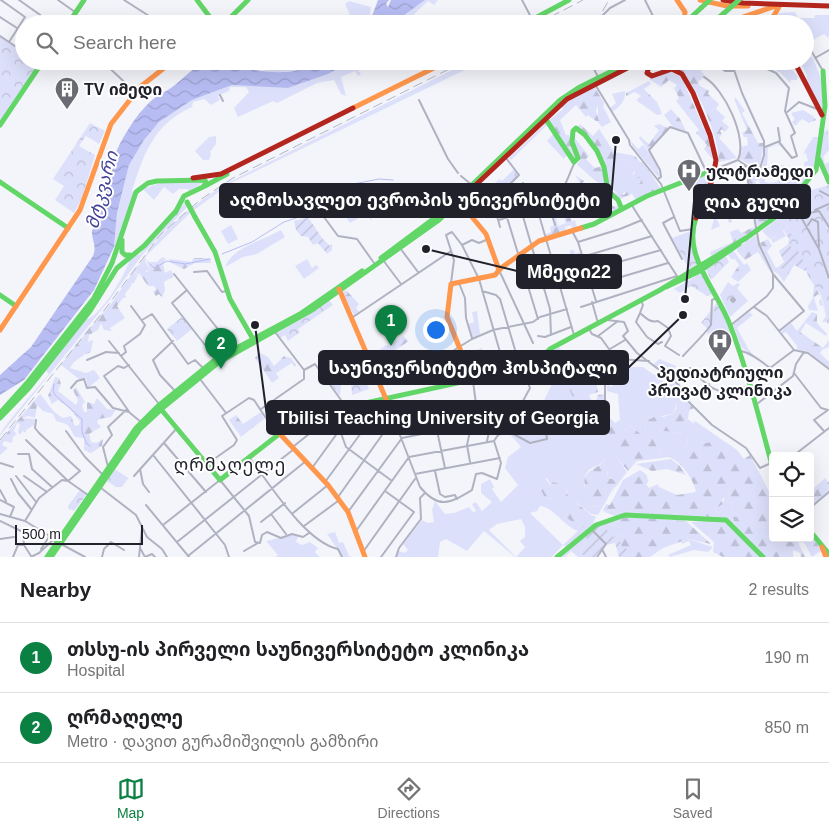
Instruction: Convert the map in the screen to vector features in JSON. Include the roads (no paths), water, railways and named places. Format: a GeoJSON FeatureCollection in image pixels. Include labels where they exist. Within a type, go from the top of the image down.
{"type":"FeatureCollection","features":[{"type":"Feature","properties":{"kind":"main road"},"geometry":{"type":"LineString","coordinates":[[74,15],[84,0]]}},
{"type":"Feature","properties":{"kind":"main road"},"geometry":{"type":"LineString","coordinates":[[197,0],[208,15]]}},
{"type":"Feature","properties":{"kind":"main road"},"geometry":{"type":"LineString","coordinates":[[540,15],[569,0]]}},
{"type":"Feature","properties":{"kind":"main road"},"geometry":{"type":"LineString","coordinates":[[677,0],[686,15]]}},
{"type":"Feature","properties":{"kind":"main road"},"geometry":{"type":"LineString","coordinates":[[700,0],[727,6],[829,6]]}},
{"type":"Feature","properties":{"kind":"main road"},"geometry":{"type":"LineString","coordinates":[[694,15],[710,0]]}},
{"type":"Feature","properties":{"kind":"main road"},"geometry":{"type":"LineString","coordinates":[[723,0],[743,4],[762,2],[779,7]]}},
{"type":"Feature","properties":{"kind":"main road"},"geometry":{"type":"LineString","coordinates":[[722,14],[739,0]]}},
{"type":"Feature","properties":{"kind":"main road"},"geometry":{"type":"LineString","coordinates":[[233,15],[245,2]]}},
{"type":"Feature","properties":{"kind":"main road"},"geometry":{"type":"LineString","coordinates":[[741,15],[753,10],[754,8],[751,6]]}},
{"type":"Feature","properties":{"kind":"main road"},"geometry":{"type":"LineString","coordinates":[[755,15],[779,7]]}},
{"type":"Feature","properties":{"kind":"main road"},"geometry":{"type":"LineString","coordinates":[[774,15],[779,7]]}},
{"type":"Feature","properties":{"kind":"main road"},"geometry":{"type":"LineString","coordinates":[[0,125],[36,70]]}},
{"type":"Feature","properties":{"kind":"main road"},"geometry":{"type":"LineString","coordinates":[[0,330],[84,202],[106,134],[135,92],[162,70]]}},
{"type":"Feature","properties":{"kind":"main road"},"geometry":{"type":"LineString","coordinates":[[0,412],[27,383],[88,305],[113,259],[134,196],[141,188],[157,181],[219,175],[430,70]]}},
{"type":"Feature","properties":{"kind":"main road"},"geometry":{"type":"LineString","coordinates":[[458,201],[472,185],[569,94],[615,70]]}},
{"type":"Feature","properties":{"kind":"main road"},"geometry":{"type":"LineString","coordinates":[[51,557],[57,542],[97,486],[159,406],[199,378],[217,361],[234,349],[275,331],[312,310],[458,201],[506,158],[544,117],[573,95],[623,70]]}},
{"type":"Feature","properties":{"kind":"main road"},"geometry":{"type":"LineString","coordinates":[[648,70],[647,73],[652,76],[669,70]]}},
{"type":"Feature","properties":{"kind":"main road"},"geometry":{"type":"LineString","coordinates":[[674,70],[684,76],[714,146],[717,160],[716,169],[694,229],[694,246],[702,267],[731,325],[756,404],[769,455]]}},
{"type":"Feature","properties":{"kind":"main road"},"geometry":{"type":"LineString","coordinates":[[798,70],[822,115]]}},
{"type":"Feature","properties":{"kind":"main road"},"geometry":{"type":"LineString","coordinates":[[823,71],[829,74]]}},
{"type":"Feature","properties":{"kind":"main road"},"geometry":{"type":"LineString","coordinates":[[823,71],[825,99],[818,154],[819,170],[828,181]]}},
{"type":"Feature","properties":{"kind":"main road"},"geometry":{"type":"LineString","coordinates":[[544,117],[572,161],[575,162],[578,158],[571,135],[576,128],[588,138],[604,167],[607,189],[618,200],[622,209]]}},
{"type":"Feature","properties":{"kind":"main road"},"geometry":{"type":"LineString","coordinates":[[175,213],[182,197],[244,163]]}},
{"type":"Feature","properties":{"kind":"main road"},"geometry":{"type":"LineString","coordinates":[[473,381],[447,317],[451,284],[479,280],[495,275],[532,245],[546,238],[594,224],[631,204],[716,169]]}},
{"type":"Feature","properties":{"kind":"main road"},"geometry":{"type":"LineString","coordinates":[[159,406],[220,480],[301,417],[522,370],[536,363],[546,351],[692,273],[757,231],[786,208],[819,170]]}},
{"type":"Feature","properties":{"kind":"main road"},"geometry":{"type":"LineString","coordinates":[[193,178],[205,180],[206,183],[203,187]]}},
{"type":"Feature","properties":{"kind":"main road"},"geometry":{"type":"LineString","coordinates":[[0,182],[68,228]]}},
{"type":"Feature","properties":{"kind":"main road"},"geometry":{"type":"LineString","coordinates":[[194,192],[187,197],[187,202],[215,252],[227,291],[253,340]]}},
{"type":"Feature","properties":{"kind":"main road"},"geometry":{"type":"LineString","coordinates":[[119,265],[144,246],[175,213],[183,201],[187,202]]}},
{"type":"Feature","properties":{"kind":"main road"},"geometry":{"type":"LineString","coordinates":[[458,201],[488,238],[499,270]]}},
{"type":"Feature","properties":{"kind":"main road"},"geometry":{"type":"LineString","coordinates":[[124,226],[121,251],[125,255],[132,255]]}},
{"type":"Feature","properties":{"kind":"main road"},"geometry":{"type":"LineString","coordinates":[[47,557],[88,495],[97,486],[102,474],[141,422],[159,406],[204,369],[300,314],[383,260],[399,246]]}},
{"type":"Feature","properties":{"kind":"main road"},"geometry":{"type":"LineString","coordinates":[[0,418],[22,396],[72,333],[119,265],[122,257],[118,255],[113,259]]}},
{"type":"Feature","properties":{"kind":"main road"},"geometry":{"type":"LineString","coordinates":[[660,290],[677,277],[692,273]]}},
{"type":"Feature","properties":{"kind":"main road"},"geometry":{"type":"LineString","coordinates":[[338,289],[386,399]]}},
{"type":"Feature","properties":{"kind":"main road"},"geometry":{"type":"LineString","coordinates":[[0,295],[16,306]]}},
{"type":"Feature","properties":{"kind":"main road"},"geometry":{"type":"LineString","coordinates":[[278,434],[294,448],[339,498],[348,512],[364,555]]}},
{"type":"Feature","properties":{"kind":"main road"},"geometry":{"type":"LineString","coordinates":[[557,557],[590,528],[609,519],[625,515],[726,520],[763,557]]}},
{"type":"Feature","properties":{"kind":"main road"},"geometry":{"type":"LineString","coordinates":[[814,535],[828,556]]}},
{"type":"Feature","properties":{"kind":"street"},"geometry":{"type":"LineString","coordinates":[[1,0],[24,15]]}},
{"type":"Feature","properties":{"kind":"street"},"geometry":{"type":"LineString","coordinates":[[19,0],[40,15]]}},
{"type":"Feature","properties":{"kind":"street"},"geometry":{"type":"LineString","coordinates":[[58,0],[76,12]]}},
{"type":"Feature","properties":{"kind":"street"},"geometry":{"type":"LineString","coordinates":[[124,0],[148,15]]}},
{"type":"Feature","properties":{"kind":"street"},"geometry":{"type":"LineString","coordinates":[[522,0],[530,15]]}},
{"type":"Feature","properties":{"kind":"street"},"geometry":{"type":"LineString","coordinates":[[603,15],[610,8],[625,0]]}},
{"type":"Feature","properties":{"kind":"street"},"geometry":{"type":"LineString","coordinates":[[645,0],[652,15]]}},
{"type":"Feature","properties":{"kind":"street"},"geometry":{"type":"LineString","coordinates":[[0,17],[15,27]]}},
{"type":"Feature","properties":{"kind":"street"},"geometry":{"type":"LineString","coordinates":[[9,42],[15,33]]}},
{"type":"Feature","properties":{"kind":"street"},"geometry":{"type":"LineString","coordinates":[[0,36],[15,46]]}},
{"type":"Feature","properties":{"kind":"street"},"geometry":{"type":"LineString","coordinates":[[823,71],[815,58],[829,50]]}},
{"type":"Feature","properties":{"kind":"street"},"geometry":{"type":"LineString","coordinates":[[112,70],[135,92]]}},
{"type":"Feature","properties":{"kind":"street"},"geometry":{"type":"LineString","coordinates":[[595,70],[599,78]]}},
{"type":"Feature","properties":{"kind":"street"},"geometry":{"type":"LineString","coordinates":[[723,70],[734,71],[765,147],[759,172]]}},
{"type":"Feature","properties":{"kind":"street"},"geometry":{"type":"LineString","coordinates":[[769,70],[776,73],[789,88],[786,113],[796,134],[792,136],[797,154],[795,158],[792,158],[779,142]]}},
{"type":"Feature","properties":{"kind":"street"},"geometry":{"type":"LineString","coordinates":[[704,77],[716,85],[735,120],[740,146],[738,160]]}},
{"type":"Feature","properties":{"kind":"street"},"geometry":{"type":"LineString","coordinates":[[595,84],[630,140],[630,145],[657,179],[679,228],[682,232],[694,229]]}},
{"type":"Feature","properties":{"kind":"street"},"geometry":{"type":"LineString","coordinates":[[220,94],[223,101]]}},
{"type":"Feature","properties":{"kind":"street"},"geometry":{"type":"LineString","coordinates":[[419,100],[448,159],[458,173]]}},
{"type":"Feature","properties":{"kind":"street"},"geometry":{"type":"LineString","coordinates":[[786,113],[799,102],[818,109]]}},
{"type":"Feature","properties":{"kind":"street"},"geometry":{"type":"LineString","coordinates":[[657,179],[660,177],[661,172],[649,150],[670,127],[688,133],[708,172]]}},
{"type":"Feature","properties":{"kind":"street"},"geometry":{"type":"LineString","coordinates":[[778,128],[781,138],[779,142]]}},
{"type":"Feature","properties":{"kind":"street"},"geometry":{"type":"LineString","coordinates":[[765,147],[779,142]]}},
{"type":"Feature","properties":{"kind":"street"},"geometry":{"type":"LineString","coordinates":[[506,158],[519,175],[503,192],[503,204],[538,319]]}},
{"type":"Feature","properties":{"kind":"street"},"geometry":{"type":"LineString","coordinates":[[716,169],[738,160]]}},
{"type":"Feature","properties":{"kind":"street"},"geometry":{"type":"LineString","coordinates":[[738,160],[754,171],[765,175],[784,170]]}},
{"type":"Feature","properties":{"kind":"street"},"geometry":{"type":"LineString","coordinates":[[503,204],[546,193],[554,198],[560,193],[571,177],[575,162]]}},
{"type":"Feature","properties":{"kind":"street"},"geometry":{"type":"LineString","coordinates":[[745,165],[759,244],[773,274],[804,311],[779,331]]}},
{"type":"Feature","properties":{"kind":"street"},"geometry":{"type":"LineString","coordinates":[[461,176],[472,185]]}},
{"type":"Feature","properties":{"kind":"street"},"geometry":{"type":"LineString","coordinates":[[523,183],[546,238],[574,336]]}},
{"type":"Feature","properties":{"kind":"street"},"geometry":{"type":"LineString","coordinates":[[543,185],[555,225]]}},
{"type":"Feature","properties":{"kind":"street"},"geometry":{"type":"LineString","coordinates":[[820,191],[829,196]]}},
{"type":"Feature","properties":{"kind":"street"},"geometry":{"type":"LineString","coordinates":[[494,201],[500,227]]}},
{"type":"Feature","properties":{"kind":"street"},"geometry":{"type":"LineString","coordinates":[[581,307],[677,277],[631,204]]}},
{"type":"Feature","properties":{"kind":"street"},"geometry":{"type":"LineString","coordinates":[[829,204],[814,208],[802,219],[819,249],[829,278]]}},
{"type":"Feature","properties":{"kind":"street"},"geometry":{"type":"LineString","coordinates":[[499,220],[534,210]]}},
{"type":"Feature","properties":{"kind":"street"},"geometry":{"type":"LineString","coordinates":[[814,210],[821,212],[829,227]]}},
{"type":"Feature","properties":{"kind":"street"},"geometry":{"type":"LineString","coordinates":[[321,213],[338,236],[357,239],[374,263]]}},
{"type":"Feature","properties":{"kind":"street"},"geometry":{"type":"LineString","coordinates":[[522,213],[551,314],[551,335]]}},
{"type":"Feature","properties":{"kind":"street"},"geometry":{"type":"LineString","coordinates":[[674,217],[663,224],[682,259]]}},
{"type":"Feature","properties":{"kind":"street"},"geometry":{"type":"LineString","coordinates":[[578,242],[642,220]]}},
{"type":"Feature","properties":{"kind":"street"},"geometry":{"type":"LineString","coordinates":[[808,227],[811,220],[818,222],[819,249]]}},
{"type":"Feature","properties":{"kind":"street"},"geometry":{"type":"LineString","coordinates":[[572,231],[578,242],[587,271],[598,323]]}},
{"type":"Feature","properties":{"kind":"street"},"geometry":{"type":"LineString","coordinates":[[451,284],[455,264],[445,237],[452,232],[462,245],[479,280],[506,373]]}},
{"type":"Feature","properties":{"kind":"street"},"geometry":{"type":"LineString","coordinates":[[582,257],[652,236]]}},
{"type":"Feature","properties":{"kind":"street"},"geometry":{"type":"LineString","coordinates":[[462,245],[472,240],[479,243],[488,238]]}},
{"type":"Feature","properties":{"kind":"street"},"geometry":{"type":"LineString","coordinates":[[399,246],[418,272]]}},
{"type":"Feature","properties":{"kind":"street"},"geometry":{"type":"LineString","coordinates":[[587,271],[661,250]]}},
{"type":"Feature","properties":{"kind":"street"},"geometry":{"type":"LineString","coordinates":[[350,318],[450,251]]}},
{"type":"Feature","properties":{"kind":"street"},"geometry":{"type":"LineString","coordinates":[[383,260],[401,284]]}},
{"type":"Feature","properties":{"kind":"street"},"geometry":{"type":"LineString","coordinates":[[591,286],[669,263]]}},
{"type":"Feature","properties":{"kind":"street"},"geometry":{"type":"LineString","coordinates":[[499,270],[533,343]]}},
{"type":"Feature","properties":{"kind":"street"},"geometry":{"type":"LineString","coordinates":[[194,272],[207,271],[222,292],[227,291]]}},
{"type":"Feature","properties":{"kind":"street"},"geometry":{"type":"LineString","coordinates":[[174,274],[234,349]]}},
{"type":"Feature","properties":{"kind":"street"},"geometry":{"type":"LineString","coordinates":[[731,325],[772,291],[773,274]]}},
{"type":"Feature","properties":{"kind":"street"},"geometry":{"type":"LineString","coordinates":[[459,283],[472,339]]}},
{"type":"Feature","properties":{"kind":"street"},"geometry":{"type":"LineString","coordinates":[[187,290],[172,303],[217,361]]}},
{"type":"Feature","properties":{"kind":"street"},"geometry":{"type":"LineString","coordinates":[[482,291],[496,295],[500,299],[522,370],[530,388],[523,401],[538,429],[546,432],[547,439],[530,443],[508,431],[498,436],[494,441]]}},
{"type":"Feature","properties":{"kind":"street"},"geometry":{"type":"LineString","coordinates":[[683,356],[692,349],[695,342],[711,325],[712,300],[718,296]]}},
{"type":"Feature","properties":{"kind":"street"},"geometry":{"type":"LineString","coordinates":[[641,300],[643,305],[636,322],[647,336],[658,344],[662,342]]}},
{"type":"Feature","properties":{"kind":"street"},"geometry":{"type":"LineString","coordinates":[[87,360],[106,352],[120,355],[126,352],[124,346],[140,334],[145,326],[131,306]]}},
{"type":"Feature","properties":{"kind":"street"},"geometry":{"type":"LineString","coordinates":[[754,306],[765,314],[794,350],[804,352],[829,369]]}},
{"type":"Feature","properties":{"kind":"street"},"geometry":{"type":"LineString","coordinates":[[454,385],[443,357],[472,339],[493,330],[534,322],[566,309]]}},
{"type":"Feature","properties":{"kind":"street"},"geometry":{"type":"LineString","coordinates":[[640,313],[646,319],[653,322],[658,321],[668,328],[671,336],[665,346],[679,355]]}},
{"type":"Feature","properties":{"kind":"street"},"geometry":{"type":"LineString","coordinates":[[142,320],[152,314],[188,364],[195,360],[204,369]]}},
{"type":"Feature","properties":{"kind":"street"},"geometry":{"type":"LineString","coordinates":[[604,320],[624,322],[628,330],[623,336],[625,340],[678,384],[696,410],[712,425],[746,448],[760,468],[769,464]]}},
{"type":"Feature","properties":{"kind":"street"},"geometry":{"type":"LineString","coordinates":[[598,336],[618,321]]}},
{"type":"Feature","properties":{"kind":"street"},"geometry":{"type":"LineString","coordinates":[[538,336],[545,337],[571,327]]}},
{"type":"Feature","properties":{"kind":"street"},"geometry":{"type":"LineString","coordinates":[[589,328],[592,334],[598,336],[611,354],[603,359],[605,408]]}},
{"type":"Feature","properties":{"kind":"street"},"geometry":{"type":"LineString","coordinates":[[261,409],[304,379],[304,370],[275,331]]}},
{"type":"Feature","properties":{"kind":"street"},"geometry":{"type":"LineString","coordinates":[[609,349],[625,340]]}},
{"type":"Feature","properties":{"kind":"street"},"geometry":{"type":"LineString","coordinates":[[109,341],[159,406]]}},
{"type":"Feature","properties":{"kind":"street"},"geometry":{"type":"LineString","coordinates":[[173,341],[153,360],[160,374],[176,392]]}},
{"type":"Feature","properties":{"kind":"street"},"geometry":{"type":"LineString","coordinates":[[739,351],[743,351],[762,361],[770,368],[794,350]]}},
{"type":"Feature","properties":{"kind":"street"},"geometry":{"type":"LineString","coordinates":[[756,404],[794,373],[796,364],[804,352]]}},
{"type":"Feature","properties":{"kind":"street"},"geometry":{"type":"LineString","coordinates":[[568,359],[573,358],[594,368],[618,360],[649,361]]}},
{"type":"Feature","properties":{"kind":"street"},"geometry":{"type":"LineString","coordinates":[[304,370],[315,364],[341,400],[341,428],[343,442],[348,450],[392,481]]}},
{"type":"Feature","properties":{"kind":"street"},"geometry":{"type":"LineString","coordinates":[[129,365],[124,368],[118,366],[104,376],[126,410],[141,422]]}},
{"type":"Feature","properties":{"kind":"street"},"geometry":{"type":"LineString","coordinates":[[690,368],[713,390],[723,393],[750,385]]}},
{"type":"Feature","properties":{"kind":"street"},"geometry":{"type":"LineString","coordinates":[[794,373],[821,408],[828,410],[814,420],[824,432]]}},
{"type":"Feature","properties":{"kind":"street"},"geometry":{"type":"LineString","coordinates":[[71,388],[77,381],[84,378],[87,388],[95,387],[113,408],[126,410]]}},
{"type":"Feature","properties":{"kind":"street"},"geometry":{"type":"LineString","coordinates":[[199,378],[226,413]]}},
{"type":"Feature","properties":{"kind":"street"},"geometry":{"type":"LineString","coordinates":[[470,463],[467,445],[476,404],[473,381]]}},
{"type":"Feature","properties":{"kind":"street"},"geometry":{"type":"LineString","coordinates":[[694,396],[708,384]]}},
{"type":"Feature","properties":{"kind":"street"},"geometry":{"type":"LineString","coordinates":[[206,464],[234,445],[237,440],[222,419],[226,413],[250,398],[261,409],[278,434]]}},
{"type":"Feature","properties":{"kind":"street"},"geometry":{"type":"LineString","coordinates":[[386,399],[416,478],[426,493],[441,503],[457,499],[472,490],[476,474],[482,473],[497,479],[500,458],[494,441]]}},
{"type":"Feature","properties":{"kind":"street"},"geometry":{"type":"LineString","coordinates":[[293,513],[327,484],[348,450],[386,399]]}},
{"type":"Feature","properties":{"kind":"street"},"geometry":{"type":"LineString","coordinates":[[304,526],[339,498],[394,420],[486,402],[493,406],[486,441]]}},
{"type":"Feature","properties":{"kind":"street"},"geometry":{"type":"LineString","coordinates":[[108,467],[103,447],[112,436],[108,427],[126,410]]}},
{"type":"Feature","properties":{"kind":"street"},"geometry":{"type":"LineString","coordinates":[[433,412],[445,468]]}},
{"type":"Feature","properties":{"kind":"street"},"geometry":{"type":"LineString","coordinates":[[26,521],[36,502],[62,480],[68,481],[80,471],[39,433],[35,428],[36,420]]}},
{"type":"Feature","properties":{"kind":"street"},"geometry":{"type":"LineString","coordinates":[[348,512],[402,438],[471,424]]}},
{"type":"Feature","properties":{"kind":"street"},"geometry":{"type":"LineString","coordinates":[[134,476],[177,428]]}},
{"type":"Feature","properties":{"kind":"street"},"geometry":{"type":"LineString","coordinates":[[177,542],[309,434],[341,428]]}},
{"type":"Feature","properties":{"kind":"street"},"geometry":{"type":"LineString","coordinates":[[312,468],[341,428]]}},
{"type":"Feature","properties":{"kind":"street"},"geometry":{"type":"LineString","coordinates":[[798,452],[829,428]]}},
{"type":"Feature","properties":{"kind":"street"},"geometry":{"type":"LineString","coordinates":[[66,431],[85,457],[102,474]]}},
{"type":"Feature","properties":{"kind":"street"},"geometry":{"type":"LineString","coordinates":[[26,440],[68,481],[88,495]]}},
{"type":"Feature","properties":{"kind":"street"},"geometry":{"type":"LineString","coordinates":[[356,532],[409,457],[494,441]]}},
{"type":"Feature","properties":{"kind":"street"},"geometry":{"type":"LineString","coordinates":[[164,443],[206,492]]}},
{"type":"Feature","properties":{"kind":"street"},"geometry":{"type":"LineString","coordinates":[[18,454],[28,453],[32,469],[53,488]]}},
{"type":"Feature","properties":{"kind":"street"},"geometry":{"type":"LineString","coordinates":[[153,455],[225,545],[229,557]]}},
{"type":"Feature","properties":{"kind":"street"},"geometry":{"type":"LineString","coordinates":[[249,457],[309,533],[327,546],[338,549],[342,557]]}},
{"type":"Feature","properties":{"kind":"street"},"geometry":{"type":"LineString","coordinates":[[415,474],[500,458]]}},
{"type":"Feature","properties":{"kind":"street"},"geometry":{"type":"LineString","coordinates":[[146,505],[189,556],[306,461]]}},
{"type":"Feature","properties":{"kind":"street"},"geometry":{"type":"LineString","coordinates":[[0,463],[13,466]]}},
{"type":"Feature","properties":{"kind":"street"},"geometry":{"type":"LineString","coordinates":[[140,469],[143,484],[149,492]]}},
{"type":"Feature","properties":{"kind":"street"},"geometry":{"type":"LineString","coordinates":[[434,470],[440,494],[445,497],[455,495],[457,499]]}},
{"type":"Feature","properties":{"kind":"street"},"geometry":{"type":"LineString","coordinates":[[16,476],[36,502]]}},
{"type":"Feature","properties":{"kind":"street"},"geometry":{"type":"LineString","coordinates":[[24,476],[47,492]]}},
{"type":"Feature","properties":{"kind":"street"},"geometry":{"type":"LineString","coordinates":[[364,555],[416,478]]}},
{"type":"Feature","properties":{"kind":"street"},"geometry":{"type":"LineString","coordinates":[[11,479],[18,494],[31,509]]}},
{"type":"Feature","properties":{"kind":"street"},"geometry":{"type":"LineString","coordinates":[[163,525],[220,480],[252,524],[253,540],[258,543]]}},
{"type":"Feature","properties":{"kind":"street"},"geometry":{"type":"LineString","coordinates":[[97,486],[136,515],[142,528],[167,557]]}},
{"type":"Feature","properties":{"kind":"street"},"geometry":{"type":"LineString","coordinates":[[0,490],[6,501],[14,507],[10,517]]}},
{"type":"Feature","properties":{"kind":"street"},"geometry":{"type":"LineString","coordinates":[[381,557],[414,512],[385,490]]}},
{"type":"Feature","properties":{"kind":"street"},"geometry":{"type":"LineString","coordinates":[[814,505],[829,492]]}},
{"type":"Feature","properties":{"kind":"street"},"geometry":{"type":"LineString","coordinates":[[396,557],[399,548],[420,521],[420,498],[426,493]]}},
{"type":"Feature","properties":{"kind":"street"},"geometry":{"type":"LineString","coordinates":[[0,500],[6,501]]}},
{"type":"Feature","properties":{"kind":"street"},"geometry":{"type":"LineString","coordinates":[[261,522],[285,503]]}},
{"type":"Feature","properties":{"kind":"street"},"geometry":{"type":"LineString","coordinates":[[0,514],[26,521],[49,537],[39,554],[31,557],[24,545],[23,532],[0,521]]}},
{"type":"Feature","properties":{"kind":"street"},"geometry":{"type":"LineString","coordinates":[[271,514],[287,535]]}},
{"type":"Feature","properties":{"kind":"street"},"geometry":{"type":"LineString","coordinates":[[139,557],[142,528]]}},
{"type":"Feature","properties":{"kind":"street"},"geometry":{"type":"LineString","coordinates":[[590,528],[606,544],[603,551],[597,557]]}},
{"type":"Feature","properties":{"kind":"street"},"geometry":{"type":"LineString","coordinates":[[244,551],[261,542],[262,535],[267,532],[281,538],[287,535],[303,537],[309,533]]}},
{"type":"Feature","properties":{"kind":"street"},"geometry":{"type":"LineString","coordinates":[[0,539],[14,537]]}},
{"type":"Feature","properties":{"kind":"street"},"geometry":{"type":"LineString","coordinates":[[41,549],[53,540],[85,557]]}},
{"type":"Feature","properties":{"kind":"street"},"geometry":{"type":"LineString","coordinates":[[102,557],[104,549],[111,542],[124,550]]}},
{"type":"Feature","properties":{"kind":"street"},"geometry":{"type":"LineString","coordinates":[[13,557],[18,545],[24,545]]}},
{"type":"Feature","properties":{"kind":"street"},"geometry":{"type":"LineString","coordinates":[[140,548],[145,557],[152,554],[155,557]]}},
{"type":"Feature","properties":{"kind":"street"},"geometry":{"type":"LineString","coordinates":[[603,551],[606,557]]}},
{"type":"Feature","properties":{"kind":"water"},"geometry":{"type":"Polygon","coordinates":[[[378,0],[389,0],[386,4],[388,7],[391,0],[425,0],[404,15],[372,15],[378,0]]]}},
{"type":"Feature","properties":{"kind":"water"},"geometry":{"type":"Polygon","coordinates":[[[193,70],[289,72],[299,70],[335,70],[288,88],[232,85],[192,100],[159,122],[144,140],[129,165],[117,213],[114,247],[94,290],[24,380],[0,395],[0,375],[31,347],[93,256],[92,232],[98,213],[108,196],[105,190],[111,164],[128,129],[145,106],[193,70]]]}},
{"type":"Feature","properties":{"kind":"waterway"},"geometry":{"type":"LineString","coordinates":[[222,254],[252,242],[284,222],[308,214],[348,185],[379,179],[393,180]]}},
{"type":"Feature","properties":{"kind":"waterway"},"geometry":{"type":"LineString","coordinates":[[150,264],[154,268],[167,261],[185,264],[210,259]]}},
{"type":"Feature","properties":{"kind":"waterway"},"geometry":{"type":"LineString","coordinates":[[54,384],[53,391],[55,395],[82,419],[82,432],[87,444],[90,446]]}},
{"type":"Feature","properties":{"kind":"railway"},"geometry":{"type":"LineString","coordinates":[[554,15],[583,0]]}},
{"type":"Feature","properties":{"kind":"railway"},"geometry":{"type":"LineString","coordinates":[[600,15],[609,0]]}},
{"type":"Feature","properties":{"kind":"railway"},"geometry":{"type":"LineString","coordinates":[[0,440],[106,308],[161,234],[200,200],[233,178],[447,70]]}},
{"type":"Feature","properties":{"kind":"place","name":"TV იმედი"},"geometry":{"type":"Point","coordinates":[67,110]}},
{"type":"Feature","properties":{"kind":"place","name":"აღმოსავლეთ ევროპის უნივერსიტეტი"},"geometry":{"type":"Point","coordinates":[616,140]}},
{"type":"Feature","properties":{"kind":"place","name":"ულტრამედი"},"geometry":{"type":"Point","coordinates":[689,192]}},
{"type":"Feature","properties":{"kind":"place","name":"Mმედი22"},"geometry":{"type":"Point","coordinates":[426,249]}},
{"type":"Feature","properties":{"kind":"place","name":"ღია გული"},"geometry":{"type":"Point","coordinates":[685,299]}},
{"type":"Feature","properties":{"kind":"place","name":"საუნივერსიტეტო ჰოსპიტალი"},"geometry":{"type":"Point","coordinates":[683,315]}},
{"type":"Feature","properties":{"kind":"place","name":"Tbilisi Teaching University of Georgia"},"geometry":{"type":"Point","coordinates":[255,325]}},
{"type":"Feature","properties":{"kind":"place","name":"თსსუ-ის პირველი საუნივერსიტეტო კლინიკა"},"geometry":{"type":"Point","coordinates":[391,346]}},
{"type":"Feature","properties":{"kind":"place","name":"პედიატრიული პრივატ კლინიკა"},"geometry":{"type":"Point","coordinates":[720,362]}},
{"type":"Feature","properties":{"kind":"place","name":"ღრმაღელე"},"geometry":{"type":"Point","coordinates":[221,369]}},
{"type":"Feature","properties":{"kind":"district","name":"ღრმაღელე"},"geometry":{"type":"Point","coordinates":[230,465]}},
{"type":"Feature","properties":{"kind":"water label","name":"მტკვარი"},"geometry":{"type":"Point","coordinates":[102,190]}}]}
